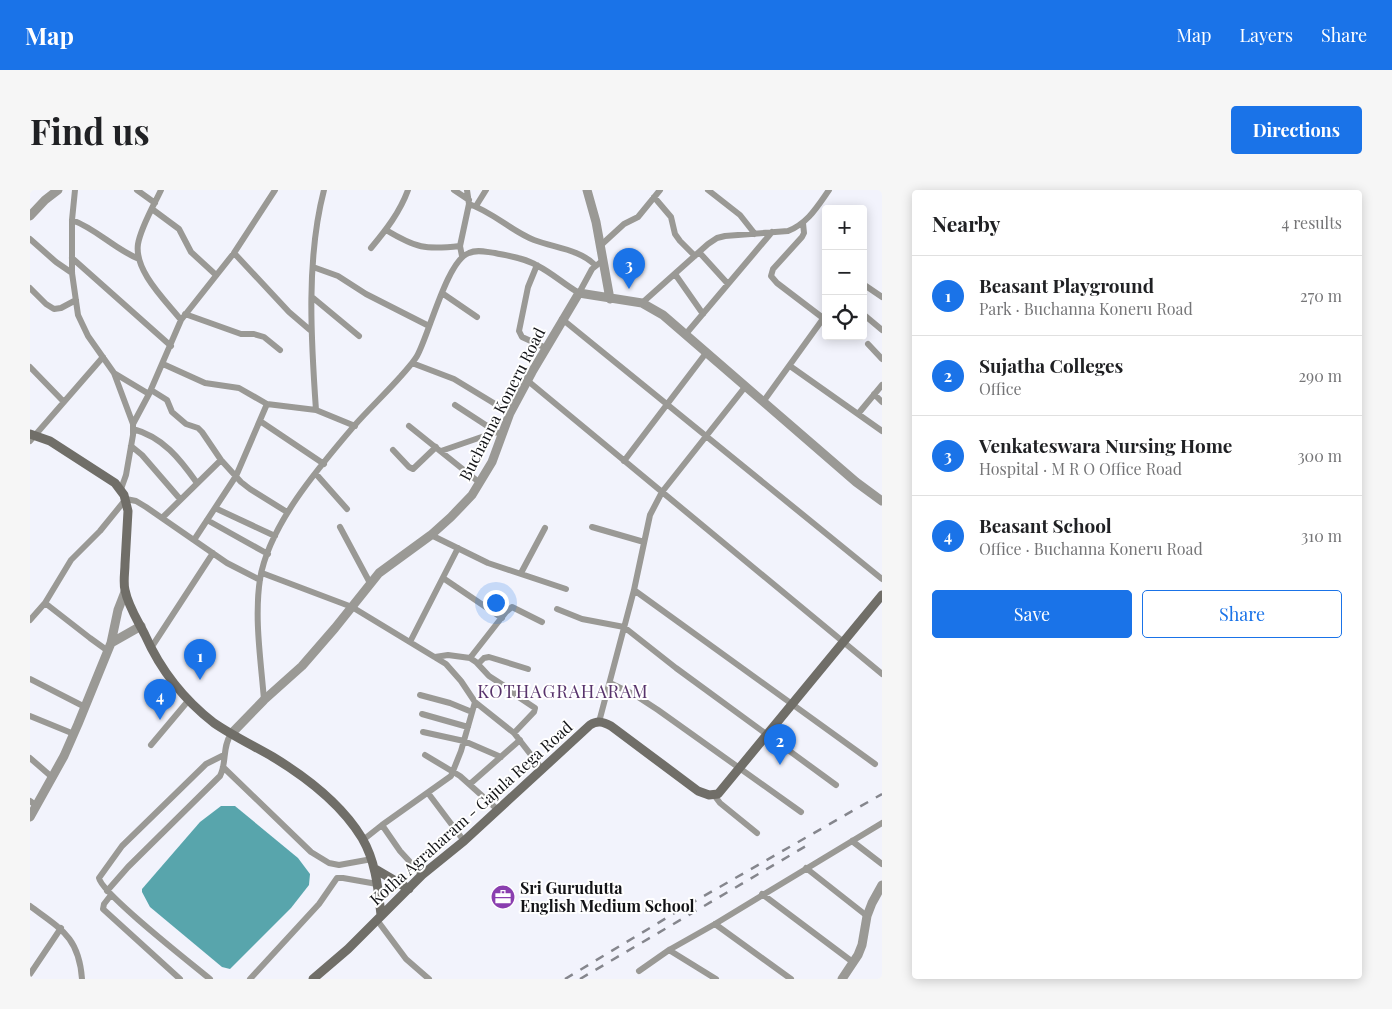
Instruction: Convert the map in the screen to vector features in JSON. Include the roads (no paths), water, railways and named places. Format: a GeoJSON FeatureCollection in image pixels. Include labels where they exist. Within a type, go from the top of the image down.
{"type":"FeatureCollection","features":[{"type":"Feature","properties":{"kind":"main road"},"geometry":{"type":"LineString","coordinates":[[31,437],[50,441],[108,477],[121,489],[126,499],[128,511],[125,592],[129,605],[161,667],[188,701],[216,724],[274,758],[304,779],[328,798],[341,812],[363,840],[372,859],[377,884],[379,917]]}},
{"type":"Feature","properties":{"kind":"main road"},"geometry":{"type":"LineString","coordinates":[[714,795],[718,794],[740,768],[882,595]]}},
{"type":"Feature","properties":{"kind":"main road","name":"Kotha Agraharam - Gajula Rega Road"},"geometry":{"type":"LineString","coordinates":[[313,979],[348,949],[422,875],[464,841],[590,725],[599,722],[611,726],[698,791],[709,796],[714,795]]}},
{"type":"Feature","properties":{"kind":"main road"},"geometry":{"type":"LineString","coordinates":[[375,869],[409,888]]}},
{"type":"Feature","properties":{"kind":"street"},"geometry":{"type":"LineString","coordinates":[[30,216],[45,200],[58,190]]}},
{"type":"Feature","properties":{"kind":"street"},"geometry":{"type":"LineString","coordinates":[[75,190],[72,220],[72,273],[78,315],[88,336],[114,373],[133,427],[145,432],[179,458],[197,483]]}},
{"type":"Feature","properties":{"kind":"street"},"geometry":{"type":"LineString","coordinates":[[137,190],[179,229],[191,252],[216,275]]}},
{"type":"Feature","properties":{"kind":"street"},"geometry":{"type":"LineString","coordinates":[[161,190],[138,244],[139,259],[150,281],[181,320]]}},
{"type":"Feature","properties":{"kind":"street"},"geometry":{"type":"LineString","coordinates":[[121,489],[126,475],[133,427],[163,364],[181,320],[234,253],[273,190]]}},
{"type":"Feature","properties":{"kind":"street"},"geometry":{"type":"LineString","coordinates":[[316,410],[310,330],[318,215],[324,190]]}},
{"type":"Feature","properties":{"kind":"street"},"geometry":{"type":"LineString","coordinates":[[371,248],[386,230],[400,208],[408,190]]}},
{"type":"Feature","properties":{"kind":"street"},"geometry":{"type":"LineString","coordinates":[[454,190],[519,234],[577,253],[599,263]]}},
{"type":"Feature","properties":{"kind":"street"},"geometry":{"type":"LineString","coordinates":[[462,256],[460,246],[471,203],[467,190]]}},
{"type":"Feature","properties":{"kind":"street"},"geometry":{"type":"LineString","coordinates":[[471,203],[486,190]]}},
{"type":"Feature","properties":{"kind":"street"},"geometry":{"type":"LineString","coordinates":[[587,190],[596,222],[600,246],[599,263],[610,299]]}},
{"type":"Feature","properties":{"kind":"street"},"geometry":{"type":"LineString","coordinates":[[600,246],[624,224],[638,217],[660,190]]}},
{"type":"Feature","properties":{"kind":"street"},"geometry":{"type":"LineString","coordinates":[[708,190],[740,215],[755,234]]}},
{"type":"Feature","properties":{"kind":"street"},"geometry":{"type":"LineString","coordinates":[[642,303],[717,238],[788,231],[803,224],[809,218],[829,190]]}},
{"type":"Feature","properties":{"kind":"street"},"geometry":{"type":"LineString","coordinates":[[654,197],[671,218],[675,234],[680,241],[697,254],[728,284]]}},
{"type":"Feature","properties":{"kind":"street"},"geometry":{"type":"LineString","coordinates":[[72,220],[91,228],[120,251],[139,259]]}},
{"type":"Feature","properties":{"kind":"street"},"geometry":{"type":"LineString","coordinates":[[803,224],[804,233],[802,237],[773,269],[771,276],[776,283],[822,315]]}},
{"type":"Feature","properties":{"kind":"street"},"geometry":{"type":"LineString","coordinates":[[386,230],[408,243],[418,246],[434,249],[460,246]]}},
{"type":"Feature","properties":{"kind":"street"},"geometry":{"type":"LineString","coordinates":[[685,335],[772,232]]}},
{"type":"Feature","properties":{"kind":"street"},"geometry":{"type":"LineString","coordinates":[[30,239],[56,262],[72,273]]}},
{"type":"Feature","properties":{"kind":"street"},"geometry":{"type":"LineString","coordinates":[[264,700],[259,644],[261,577],[275,536],[288,512],[316,474],[355,426],[412,363],[422,348],[442,293],[462,256],[471,252],[480,251],[511,256],[537,265],[579,292],[610,299],[642,303],[663,315],[856,482],[882,501]]}},
{"type":"Feature","properties":{"kind":"street"},"geometry":{"type":"LineString","coordinates":[[234,253],[289,312],[310,330]]}},
{"type":"Feature","properties":{"kind":"street"},"geometry":{"type":"LineString","coordinates":[[72,258],[171,346]]}},
{"type":"Feature","properties":{"kind":"street"},"geometry":{"type":"LineString","coordinates":[[579,292],[599,263]]}},
{"type":"Feature","properties":{"kind":"street"},"geometry":{"type":"LineString","coordinates":[[537,265],[528,287],[518,331],[522,337],[546,348]]}},
{"type":"Feature","properties":{"kind":"street"},"geometry":{"type":"LineString","coordinates":[[313,267],[338,276],[366,294],[429,326]]}},
{"type":"Feature","properties":{"kind":"street"},"geometry":{"type":"LineString","coordinates":[[675,274],[703,314]]}},
{"type":"Feature","properties":{"kind":"street"},"geometry":{"type":"LineString","coordinates":[[867,287],[882,297]]}},
{"type":"Feature","properties":{"kind":"street"},"geometry":{"type":"LineString","coordinates":[[30,288],[46,304],[54,309],[61,308],[76,300]]}},
{"type":"Feature","properties":{"kind":"street","name":"Buchanna Koneru Road"},"geometry":{"type":"LineString","coordinates":[[231,734],[264,700],[302,666],[370,583],[390,564],[431,535],[462,506],[480,484],[492,462],[499,433],[579,292]]}},
{"type":"Feature","properties":{"kind":"street"},"geometry":{"type":"LineString","coordinates":[[442,293],[476,317]]}},
{"type":"Feature","properties":{"kind":"street"},"geometry":{"type":"LineString","coordinates":[[312,298],[359,336]]}},
{"type":"Feature","properties":{"kind":"street"},"geometry":{"type":"LineString","coordinates":[[185,314],[241,334],[254,334],[264,337],[280,350]]}},
{"type":"Feature","properties":{"kind":"street"},"geometry":{"type":"LineString","coordinates":[[867,317],[882,330]]}},
{"type":"Feature","properties":{"kind":"street"},"geometry":{"type":"LineString","coordinates":[[562,319],[882,579]]}},
{"type":"Feature","properties":{"kind":"street"},"geometry":{"type":"LineString","coordinates":[[763,402],[822,321]]}},
{"type":"Feature","properties":{"kind":"street"},"geometry":{"type":"LineString","coordinates":[[868,344],[882,359]]}},
{"type":"Feature","properties":{"kind":"street"},"geometry":{"type":"LineString","coordinates":[[624,461],[706,353]]}},
{"type":"Feature","properties":{"kind":"street"},"geometry":{"type":"LineString","coordinates":[[31,437],[103,358]]}},
{"type":"Feature","properties":{"kind":"street"},"geometry":{"type":"LineString","coordinates":[[412,363],[454,379],[510,414]]}},
{"type":"Feature","properties":{"kind":"street"},"geometry":{"type":"LineString","coordinates":[[163,364],[205,382],[239,388],[267,404],[316,410],[355,426]]}},
{"type":"Feature","properties":{"kind":"street"},"geometry":{"type":"LineString","coordinates":[[790,366],[882,431]]}},
{"type":"Feature","properties":{"kind":"street"},"geometry":{"type":"LineString","coordinates":[[30,367],[64,402]]}},
{"type":"Feature","properties":{"kind":"street"},"geometry":{"type":"LineString","coordinates":[[114,373],[167,400],[172,412],[186,424],[198,428],[221,460],[250,489],[288,512]]}},
{"type":"Feature","properties":{"kind":"street"},"geometry":{"type":"LineString","coordinates":[[528,380],[882,674]]}},
{"type":"Feature","properties":{"kind":"street"},"geometry":{"type":"LineString","coordinates":[[858,414],[882,385]]}},
{"type":"Feature","properties":{"kind":"street"},"geometry":{"type":"LineString","coordinates":[[599,722],[634,590],[650,515],[662,492],[745,387]]}},
{"type":"Feature","properties":{"kind":"street"},"geometry":{"type":"LineString","coordinates":[[874,394],[882,402]]}},
{"type":"Feature","properties":{"kind":"street"},"geometry":{"type":"LineString","coordinates":[[194,540],[236,476],[267,404]]}},
{"type":"Feature","properties":{"kind":"street"},"geometry":{"type":"LineString","coordinates":[[455,405],[499,433]]}},
{"type":"Feature","properties":{"kind":"street"},"geometry":{"type":"LineString","coordinates":[[260,420],[324,464]]}},
{"type":"Feature","properties":{"kind":"street"},"geometry":{"type":"LineString","coordinates":[[410,426],[480,484]]}},
{"type":"Feature","properties":{"kind":"street"},"geometry":{"type":"LineString","coordinates":[[393,450],[409,468],[413,469],[438,449],[499,433]]}},
{"type":"Feature","properties":{"kind":"street"},"geometry":{"type":"LineString","coordinates":[[131,446],[142,455],[180,499]]}},
{"type":"Feature","properties":{"kind":"street"},"geometry":{"type":"LineString","coordinates":[[162,518],[221,460]]}},
{"type":"Feature","properties":{"kind":"street"},"geometry":{"type":"LineString","coordinates":[[316,474],[347,509]]}},
{"type":"Feature","properties":{"kind":"street"},"geometry":{"type":"LineString","coordinates":[[30,620],[45,603],[71,560],[100,531],[126,499],[136,501],[227,563],[261,577],[352,607],[436,657],[454,673],[475,702],[514,733],[542,769]]}},
{"type":"Feature","properties":{"kind":"street"},"geometry":{"type":"LineString","coordinates":[[215,508],[275,536]]}},
{"type":"Feature","properties":{"kind":"street"},"geometry":{"type":"LineString","coordinates":[[207,520],[268,554]]}},
{"type":"Feature","properties":{"kind":"street"},"geometry":{"type":"LineString","coordinates":[[340,527],[370,583]]}},
{"type":"Feature","properties":{"kind":"street"},"geometry":{"type":"LineString","coordinates":[[592,527],[644,542]]}},
{"type":"Feature","properties":{"kind":"street"},"geometry":{"type":"LineString","coordinates":[[521,573],[545,528]]}},
{"type":"Feature","properties":{"kind":"street"},"geometry":{"type":"LineString","coordinates":[[431,535],[488,563],[566,589]]}},
{"type":"Feature","properties":{"kind":"street"},"geometry":{"type":"LineString","coordinates":[[410,642],[458,548]]}},
{"type":"Feature","properties":{"kind":"street"},"geometry":{"type":"LineString","coordinates":[[151,648],[213,553]]}},
{"type":"Feature","properties":{"kind":"street"},"geometry":{"type":"LineString","coordinates":[[443,578],[502,618]]}},
{"type":"Feature","properties":{"kind":"street"},"geometry":{"type":"LineString","coordinates":[[634,590],[875,764]]}},
{"type":"Feature","properties":{"kind":"street"},"geometry":{"type":"LineString","coordinates":[[30,817],[33,804],[53,778],[74,734],[110,647],[118,610],[125,592]]}},
{"type":"Feature","properties":{"kind":"street"},"geometry":{"type":"LineString","coordinates":[[45,603],[90,638],[110,647]]}},
{"type":"Feature","properties":{"kind":"street"},"geometry":{"type":"LineString","coordinates":[[470,658],[512,607],[542,622]]}},
{"type":"Feature","properties":{"kind":"street"},"geometry":{"type":"LineString","coordinates":[[557,610],[582,619],[624,627],[676,668],[836,785]]}},
{"type":"Feature","properties":{"kind":"street"},"geometry":{"type":"LineString","coordinates":[[110,647],[140,626]]}},
{"type":"Feature","properties":{"kind":"street"},"geometry":{"type":"LineString","coordinates":[[436,657],[448,655],[470,658],[489,676],[535,708],[534,712],[514,733]]}},
{"type":"Feature","properties":{"kind":"street"},"geometry":{"type":"LineString","coordinates":[[478,664],[484,658],[489,657],[528,669]]}},
{"type":"Feature","properties":{"kind":"street"},"geometry":{"type":"LineString","coordinates":[[30,679],[85,707]]}},
{"type":"Feature","properties":{"kind":"street"},"geometry":{"type":"LineString","coordinates":[[610,683],[658,710],[802,812]]}},
{"type":"Feature","properties":{"kind":"street"},"geometry":{"type":"LineString","coordinates":[[420,695],[450,703],[472,712]]}},
{"type":"Feature","properties":{"kind":"street"},"geometry":{"type":"LineString","coordinates":[[151,745],[188,701]]}},
{"type":"Feature","properties":{"kind":"street"},"geometry":{"type":"LineString","coordinates":[[363,840],[448,780],[454,771],[475,702]]}},
{"type":"Feature","properties":{"kind":"street"},"geometry":{"type":"LineString","coordinates":[[422,714],[468,726]]}},
{"type":"Feature","properties":{"kind":"street"},"geometry":{"type":"LineString","coordinates":[[30,716],[74,734]]}},
{"type":"Feature","properties":{"kind":"street"},"geometry":{"type":"LineString","coordinates":[[423,732],[464,742],[501,757]]}},
{"type":"Feature","properties":{"kind":"street"},"geometry":{"type":"LineString","coordinates":[[180,979],[103,909],[104,904],[109,893],[128,867],[220,776],[227,739],[231,734]]}},
{"type":"Feature","properties":{"kind":"street"},"geometry":{"type":"LineString","coordinates":[[470,784],[520,740]]}},
{"type":"Feature","properties":{"kind":"street"},"geometry":{"type":"LineString","coordinates":[[425,754],[454,771],[498,810]]}},
{"type":"Feature","properties":{"kind":"street"},"geometry":{"type":"LineString","coordinates":[[210,979],[109,893],[100,884],[98,878],[122,846],[201,769],[212,760],[224,755]]}},
{"type":"Feature","properties":{"kind":"street"},"geometry":{"type":"LineString","coordinates":[[30,758],[53,778]]}},
{"type":"Feature","properties":{"kind":"street"},"geometry":{"type":"LineString","coordinates":[[223,767],[248,789],[311,852],[339,866],[372,859]]}},
{"type":"Feature","properties":{"kind":"street"},"geometry":{"type":"LineString","coordinates":[[428,793],[464,841]]}},
{"type":"Feature","properties":{"kind":"street"},"geometry":{"type":"LineString","coordinates":[[714,795],[720,803],[757,833]]}},
{"type":"Feature","properties":{"kind":"street"},"geometry":{"type":"LineString","coordinates":[[639,971],[669,950],[882,823]]}},
{"type":"Feature","properties":{"kind":"street"},"geometry":{"type":"LineString","coordinates":[[382,825],[400,851],[422,875]]}},
{"type":"Feature","properties":{"kind":"street"},"geometry":{"type":"LineString","coordinates":[[852,841],[882,864]]}},
{"type":"Feature","properties":{"kind":"street"},"geometry":{"type":"LineString","coordinates":[[806,868],[867,916]]}},
{"type":"Feature","properties":{"kind":"street"},"geometry":{"type":"LineString","coordinates":[[250,979],[315,908],[337,878],[377,884]]}},
{"type":"Feature","properties":{"kind":"street"},"geometry":{"type":"LineString","coordinates":[[842,979],[854,962],[862,945],[867,916],[882,885]]}},
{"type":"Feature","properties":{"kind":"street"},"geometry":{"type":"LineString","coordinates":[[762,894],[854,962]]}},
{"type":"Feature","properties":{"kind":"street"},"geometry":{"type":"LineString","coordinates":[[31,908],[60,928],[76,947],[82,979]]}},
{"type":"Feature","properties":{"kind":"street"},"geometry":{"type":"LineString","coordinates":[[379,917],[406,959],[429,979]]}},
{"type":"Feature","properties":{"kind":"street"},"geometry":{"type":"LineString","coordinates":[[715,924],[791,979]]}},
{"type":"Feature","properties":{"kind":"street"},"geometry":{"type":"LineString","coordinates":[[30,974],[60,928]]}},
{"type":"Feature","properties":{"kind":"street"},"geometry":{"type":"LineString","coordinates":[[669,950],[716,979]]}},
{"type":"Feature","properties":{"kind":"water"},"geometry":{"type":"Polygon","coordinates":[[[221,806],[235,806],[298,858],[310,874],[309,885],[291,908],[230,969],[222,967],[150,907],[142,892],[142,889],[200,822],[221,806]]]}},
{"type":"Feature","properties":{"kind":"railway"},"geometry":{"type":"LineString","coordinates":[[565,979],[683,908],[882,794]]}},
{"type":"Feature","properties":{"kind":"railway"},"geometry":{"type":"LineString","coordinates":[[580,979],[806,846]]}},
{"type":"Feature","properties":{"kind":"place","name":"Venkateswara Nursing Home"},"geometry":{"type":"Point","coordinates":[629,289]}},
{"type":"Feature","properties":{"kind":"place","name":"Beasant Playground"},"geometry":{"type":"Point","coordinates":[200,680]}},
{"type":"Feature","properties":{"kind":"place","name":"Beasant School"},"geometry":{"type":"Point","coordinates":[160,720]}},
{"type":"Feature","properties":{"kind":"place","name":"Sujatha Colleges"},"geometry":{"type":"Point","coordinates":[780,765]}},
{"type":"Feature","properties":{"kind":"place","name":"Sri Gurudutta English Medium School"},"geometry":{"type":"Point","coordinates":[503,897]}},
{"type":"Feature","properties":{"kind":"district","name":"KOTHAGRAHARAM"},"geometry":{"type":"Point","coordinates":[563,692]}}]}
